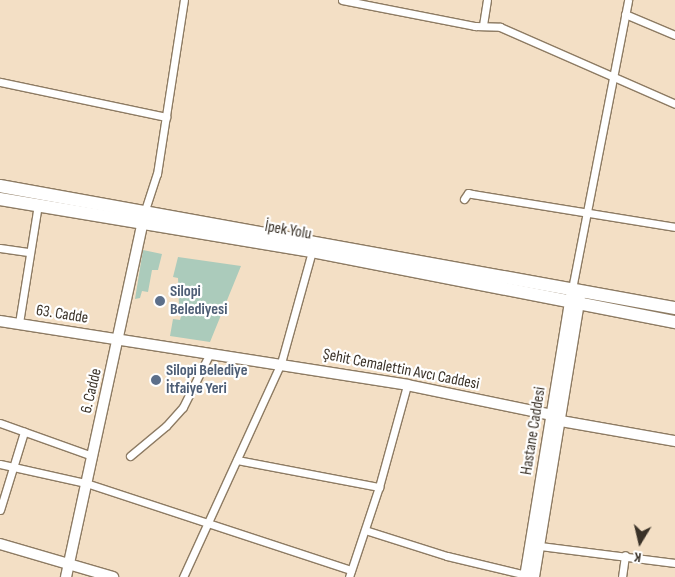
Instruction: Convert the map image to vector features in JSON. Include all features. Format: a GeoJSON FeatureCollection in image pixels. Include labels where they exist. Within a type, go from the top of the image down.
{"type":"FeatureCollection","features":[{"type":"Feature","properties":{"kind":"highway"},"geometry":{"type":"LineString","coordinates":[[0,186],[145,210],[675,308]]}},
{"type":"Feature","properties":{"kind":"highway","name":"İpek Yolu"},"geometry":{"type":"LineString","coordinates":[[0,199],[312,251],[574,305],[675,322]]}},
{"type":"Feature","properties":{"kind":"street"},"geometry":{"type":"LineString","coordinates":[[145,210],[157,174],[184,0]]}},
{"type":"Feature","properties":{"kind":"street"},"geometry":{"type":"LineString","coordinates":[[342,0],[500,27],[675,104]]}},
{"type":"Feature","properties":{"kind":"street"},"geometry":{"type":"LineString","coordinates":[[483,25],[487,0]]}},
{"type":"Feature","properties":{"kind":"street"},"geometry":{"type":"LineString","coordinates":[[576,290],[588,212],[628,0]]}},
{"type":"Feature","properties":{"kind":"street"},"geometry":{"type":"LineString","coordinates":[[625,14],[675,35]]}},
{"type":"Feature","properties":{"kind":"street"},"geometry":{"type":"LineString","coordinates":[[0,82],[166,117]]}},
{"type":"Feature","properties":{"kind":"street"},"geometry":{"type":"LineString","coordinates":[[464,199],[468,193],[675,227]]}},
{"type":"Feature","properties":{"kind":"street"},"geometry":{"type":"LineString","coordinates":[[19,323],[38,206]]}},
{"type":"Feature","properties":{"kind":"street","name":"6. Cadde"},"geometry":{"type":"LineString","coordinates":[[66,577],[119,339],[145,210]]}},
{"type":"Feature","properties":{"kind":"street"},"geometry":{"type":"LineString","coordinates":[[0,248],[30,252]]}},
{"type":"Feature","properties":{"kind":"street"},"geometry":{"type":"LineString","coordinates":[[183,577],[281,363],[312,251]]}},
{"type":"Feature","properties":{"kind":"street","name":"Hastane Caddesi"},"geometry":{"type":"LineString","coordinates":[[528,576],[576,290]]}},
{"type":"Feature","properties":{"kind":"street","name":"63. Cadde"},"geometry":{"type":"LineString","coordinates":[[0,321],[119,339]]}},
{"type":"Feature","properties":{"kind":"street","name":"Şehit Cemalettin Avcı Caddesi"},"geometry":{"type":"LineString","coordinates":[[119,339],[281,363],[407,385],[556,418],[675,441]]}},
{"type":"Feature","properties":{"kind":"street"},"geometry":{"type":"LineString","coordinates":[[130,456],[166,426],[182,407],[210,352]]}},
{"type":"Feature","properties":{"kind":"street"},"geometry":{"type":"LineString","coordinates":[[0,464],[86,483],[350,574],[379,487],[407,385]]}},
{"type":"Feature","properties":{"kind":"street","name":"Hastane Caddesi"},"geometry":{"type":"LineString","coordinates":[[528,576],[540,546],[556,418]]}},
{"type":"Feature","properties":{"kind":"street"},"geometry":{"type":"LineString","coordinates":[[0,424],[92,456]]}},
{"type":"Feature","properties":{"kind":"street"},"geometry":{"type":"LineString","coordinates":[[0,510],[24,432]]}},
{"type":"Feature","properties":{"kind":"street"},"geometry":{"type":"LineString","coordinates":[[238,460],[379,487]]}},
{"type":"Feature","properties":{"kind":"street"},"geometry":{"type":"LineString","coordinates":[[365,530],[448,556],[528,576]]}},
{"type":"Feature","properties":{"kind":"street"},"geometry":{"type":"LineString","coordinates":[[0,544],[113,577]]}},
{"type":"Feature","properties":{"kind":"street"},"geometry":{"type":"LineString","coordinates":[[540,546],[625,555],[675,563]]}},
{"type":"Feature","properties":{"kind":"street"},"geometry":{"type":"LineString","coordinates":[[622,577],[625,555]]}},
{"type":"Feature","properties":{"kind":"green space"},"geometry":{"type":"Polygon","coordinates":[[[143,250],[162,254],[158,270],[152,270],[148,292],[142,291],[140,298],[135,299],[143,250]]]}},
{"type":"Feature","properties":{"kind":"green space"},"geometry":{"type":"Polygon","coordinates":[[[178,257],[241,266],[210,342],[170,336],[173,319],[180,320],[183,309],[179,307],[178,278],[173,277],[178,257]]]}},
{"type":"Feature","properties":{"kind":"place","name":"Silopi Belediyesi"},"geometry":{"type":"Point","coordinates":[160,301]}},
{"type":"Feature","properties":{"kind":"place","name":"Silopi Belediye İtfaiye Yeri"},"geometry":{"type":"Point","coordinates":[156,380]}}]}
